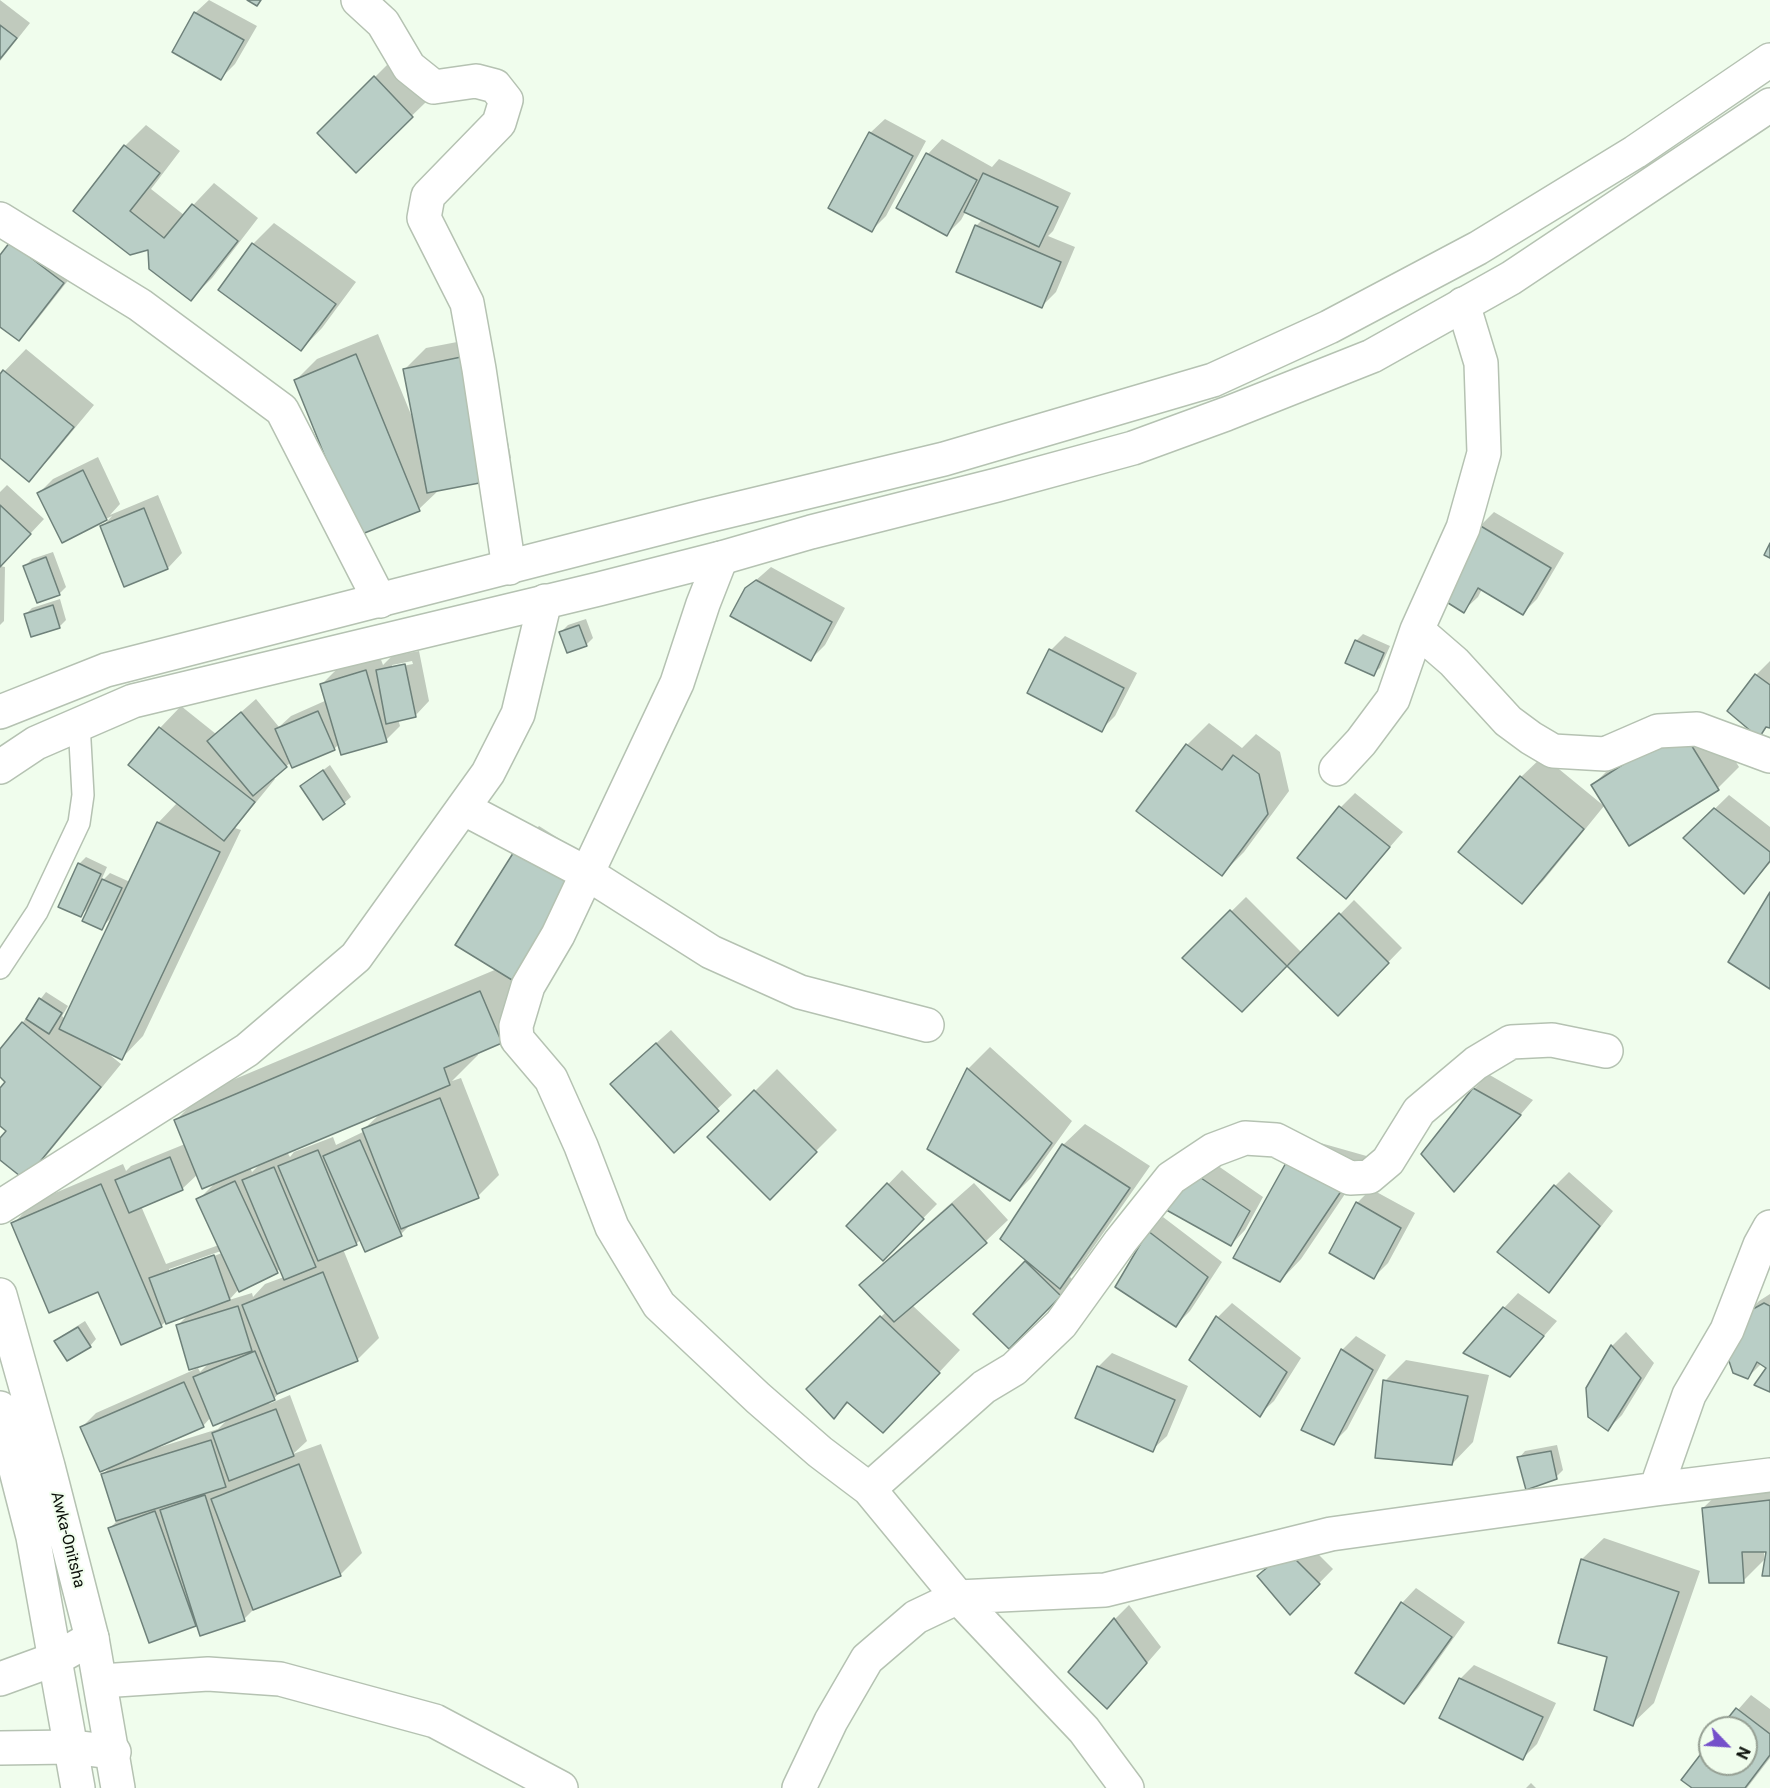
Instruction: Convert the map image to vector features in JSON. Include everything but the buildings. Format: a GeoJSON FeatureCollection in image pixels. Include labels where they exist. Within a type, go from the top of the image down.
{"type":"FeatureCollection","features":[{"type":"Feature","properties":{"kind":"street"},"geometry":{"type":"LineString","coordinates":[[358,0],[383,23],[409,67],[434,87],[476,81],[495,86],[506,100],[499,123],[428,196],[424,218],[467,303],[509,568]]}},
{"type":"Feature","properties":{"kind":"street"},"geometry":{"type":"LineString","coordinates":[[0,712],[106,670],[704,517],[944,459],[1213,380],[1329,327],[1478,248],[1635,152],[1770,60]]}},
{"type":"Feature","properties":{"kind":"street"},"geometry":{"type":"LineString","coordinates":[[0,767],[36,743],[133,701],[721,558],[811,532],[1133,448],[1372,356],[1511,278],[1770,105]]}},
{"type":"Feature","properties":{"kind":"street"},"geometry":{"type":"LineString","coordinates":[[0,219],[140,304],[282,410],[380,600]]}},
{"type":"Feature","properties":{"kind":"street"},"geometry":{"type":"LineString","coordinates":[[1336,769],[1361,742],[1394,699],[1417,630],[1463,528],[1484,453],[1480,363],[1463,304]]}},
{"type":"Feature","properties":{"kind":"street"},"geometry":{"type":"LineString","coordinates":[[721,558],[676,683],[588,874],[558,935],[528,986],[516,1026],[517,1039],[551,1079],[581,1146],[612,1227],[659,1305],[784,1421],[869,1489],[958,1597],[1084,1730],[1127,1788]]}},
{"type":"Feature","properties":{"kind":"street"},"geometry":{"type":"LineString","coordinates":[[0,1208],[247,1050],[356,957],[488,773],[518,714],[545,601]]}},
{"type":"Feature","properties":{"kind":"street"},"geometry":{"type":"LineString","coordinates":[[1417,630],[1454,662],[1508,721],[1553,751],[1605,754],[1658,731],[1696,729],[1770,756]]}},
{"type":"Feature","properties":{"kind":"street"},"geometry":{"type":"LineString","coordinates":[[464,808],[588,874],[711,952],[800,992],[927,1025]]}},
{"type":"Feature","properties":{"kind":"street"},"geometry":{"type":"LineString","coordinates":[[869,1489],[984,1387],[1014,1369],[1061,1324],[1120,1242],[1171,1178],[1213,1150],[1245,1138],[1276,1140],[1350,1178],[1369,1177],[1388,1161],[1419,1111],[1476,1063],[1511,1042],[1552,1040],[1606,1051]]}},
{"type":"Feature","properties":{"kind":"street"},"geometry":{"type":"LineString","coordinates":[[1656,1489],[1689,1395],[1727,1330],[1760,1245],[1770,1227]]}},
{"type":"Feature","properties":{"kind":"street","name":"Awka-Onitsha"},"geometry":{"type":"LineString","coordinates":[[0,1295],[48,1466],[92,1638],[114,1752],[118,1788]]}},
{"type":"Feature","properties":{"kind":"street","name":"Awka-Onitsha"},"geometry":{"type":"LineString","coordinates":[[0,1408],[33,1537],[78,1788]]}},
{"type":"Feature","properties":{"kind":"street"},"geometry":{"type":"LineString","coordinates":[[799,1788],[831,1721],[867,1659],[916,1617],[958,1597],[1105,1590],[1331,1533],[1770,1475]]}},
{"type":"Feature","properties":{"kind":"street"},"geometry":{"type":"LineString","coordinates":[[0,1679],[55,1659],[92,1638]]}},
{"type":"Feature","properties":{"kind":"street"},"geometry":{"type":"LineString","coordinates":[[101,1681],[208,1674],[280,1679],[435,1721],[561,1788]]}},
{"type":"Feature","properties":{"kind":"street"},"geometry":{"type":"LineString","coordinates":[[0,1748],[71,1747],[114,1752]]}},
{"type":"Feature","properties":{"kind":"lane"},"geometry":{"type":"LineString","coordinates":[[0,968],[37,912],[79,823],[83,795],[79,723]]}}]}
